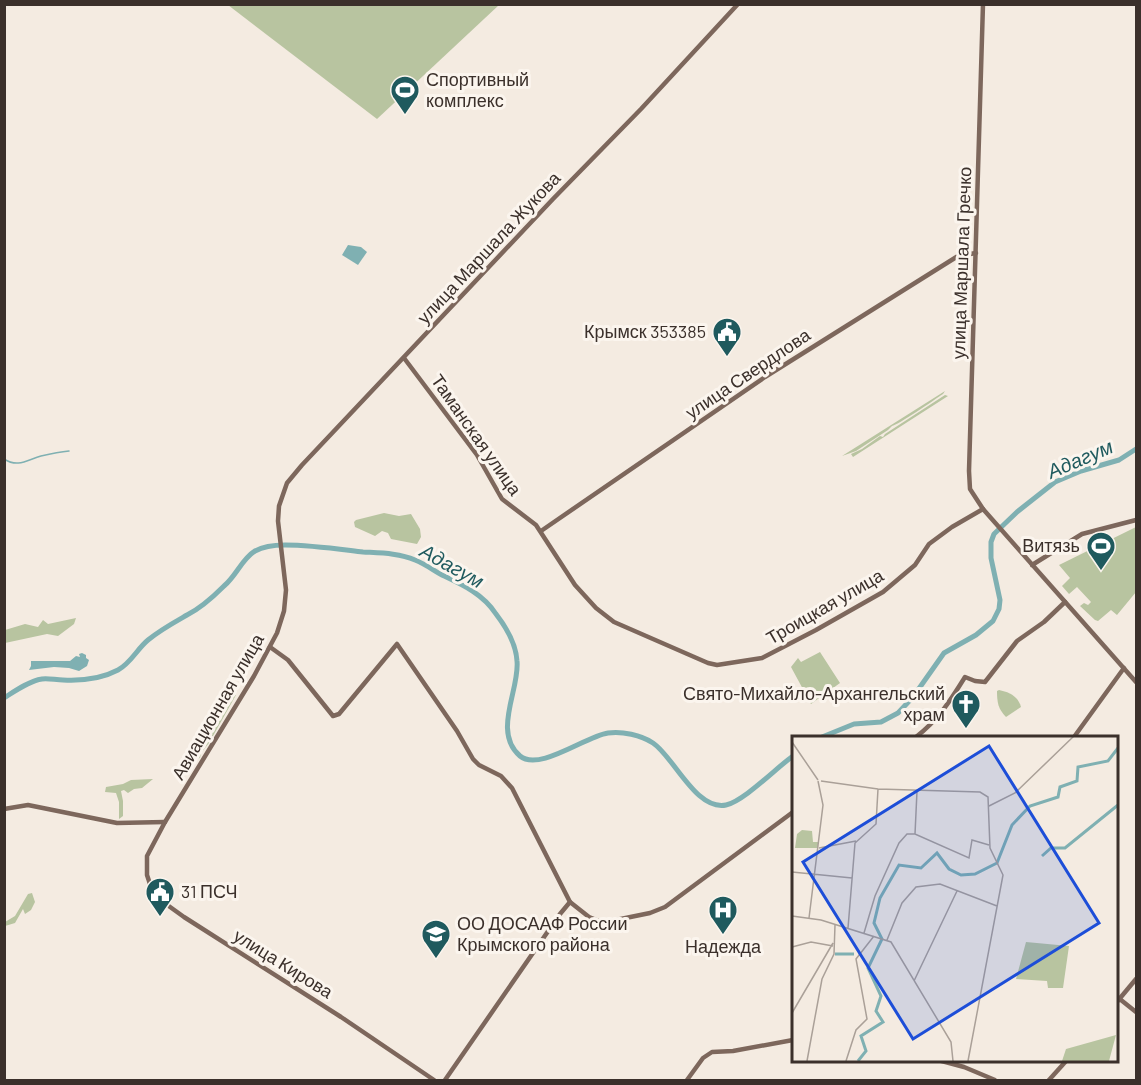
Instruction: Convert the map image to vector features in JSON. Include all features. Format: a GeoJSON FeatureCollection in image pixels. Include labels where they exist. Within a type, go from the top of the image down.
{"type":"FeatureCollection","features":[{"type":"Feature","properties":{"kind":"main road","name":"улица Маршала Жукова"},"geometry":{"type":"LineString","coordinates":[[278,520],[281,498],[294,474],[543,210],[642,109],[738,4]]}},
{"type":"Feature","properties":{"kind":"main road","name":"улица Маршала Гречко"},"geometry":{"type":"LineString","coordinates":[[983,4],[969,475],[972,494],[1137,682]]}},
{"type":"Feature","properties":{"kind":"main road","name":"улица Свердлова"},"geometry":{"type":"LineString","coordinates":[[541,531],[765,377],[958,256],[976,253]]}},
{"type":"Feature","properties":{"kind":"main road","name":"Таманская улица"},"geometry":{"type":"LineString","coordinates":[[404,358],[477,455],[502,499],[541,531],[575,585],[609,620],[708,663],[717,665],[762,658]]}},
{"type":"Feature","properties":{"kind":"main road","name":"Троицкая улица"},"geometry":{"type":"LineString","coordinates":[[762,658],[883,592],[915,565],[929,544],[983,509]]}},
{"type":"Feature","properties":{"kind":"main road","name":"Авиационная улица"},"geometry":{"type":"LineString","coordinates":[[148,852],[270,647],[284,611],[286,590],[278,520]]}},
{"type":"Feature","properties":{"kind":"main road"},"geometry":{"type":"LineString","coordinates":[[1032,565],[1082,534],[1137,520]]}},
{"type":"Feature","properties":{"kind":"main road"},"geometry":{"type":"LineString","coordinates":[[917,736],[948,706],[965,677],[985,682],[1017,641],[1044,622],[1065,602]]}},
{"type":"Feature","properties":{"kind":"main road"},"geometry":{"type":"LineString","coordinates":[[270,647],[288,660],[333,716],[339,714],[397,644],[479,765],[501,776],[512,788],[570,902],[589,917],[606,922],[650,913],[676,900],[792,813]]}},
{"type":"Feature","properties":{"kind":"main road"},"geometry":{"type":"LineString","coordinates":[[1075,736],[1124,668]]}},
{"type":"Feature","properties":{"kind":"main road"},"geometry":{"type":"LineString","coordinates":[[4,809],[38,806],[117,824],[165,822]]}},
{"type":"Feature","properties":{"kind":"main road","name":"улица Кирова"},"geometry":{"type":"LineString","coordinates":[[148,852],[147,875],[152,890],[159,899],[434,1080]]}},
{"type":"Feature","properties":{"kind":"main road"},"geometry":{"type":"LineString","coordinates":[[445,1080],[570,902]]}},
{"type":"Feature","properties":{"kind":"main road"},"geometry":{"type":"LineString","coordinates":[[1137,979],[1117,999],[1137,1012]]}},
{"type":"Feature","properties":{"kind":"main road"},"geometry":{"type":"LineString","coordinates":[[687,1080],[703,1058],[712,1052],[733,1051],[792,1041]]}},
{"type":"Feature","properties":{"kind":"main road"},"geometry":{"type":"LineString","coordinates":[[944,1061],[995,1080]]}},
{"type":"Feature","properties":{"kind":"main road"},"geometry":{"type":"LineString","coordinates":[[1049,1080],[1065,1061]]}},
{"type":"Feature","properties":{"kind":"green space"},"geometry":{"type":"Polygon","coordinates":[[[228,5],[499,5],[377,119],[228,5]]]}},
{"type":"Feature","properties":{"kind":"green space"},"geometry":{"type":"Polygon","coordinates":[[[945,391],[856,451],[842,456],[945,391]]]}},
{"type":"Feature","properties":{"kind":"green space"},"geometry":{"type":"Polygon","coordinates":[[[945,395],[948,396],[853,457],[851,454],[880,436],[883,437],[945,395]]]}},
{"type":"Feature","properties":{"kind":"green space"},"geometry":{"type":"Polygon","coordinates":[[[384,513],[399,516],[411,514],[420,529],[421,537],[417,544],[391,539],[388,533],[382,531],[375,536],[355,527],[356,520],[384,513]]]}},
{"type":"Feature","properties":{"kind":"green space","name":"Витязь"},"geometry":{"type":"Polygon","coordinates":[[[1136,527],[1136,592],[1117,615],[1111,610],[1098,621],[1095,620],[1080,606],[1091,602],[1077,587],[1069,594],[1062,586],[1070,578],[1059,565],[1136,527]]]}},
{"type":"Feature","properties":{"kind":"green space"},"geometry":{"type":"Polygon","coordinates":[[[76,618],[74,624],[58,636],[47,634],[5,643],[5,630],[25,624],[38,627],[43,620],[48,624],[76,618]]]}},
{"type":"Feature","properties":{"kind":"green space"},"geometry":{"type":"Polygon","coordinates":[[[820,652],[840,683],[811,704],[791,667],[798,658],[801,662],[820,652]]]}},
{"type":"Feature","properties":{"kind":"green space"},"geometry":{"type":"Polygon","coordinates":[[[997,691],[1013,695],[1021,707],[1006,717],[998,705],[997,691]]]}},
{"type":"Feature","properties":{"kind":"green space"},"geometry":{"type":"Polygon","coordinates":[[[233,693],[236,695],[200,758],[196,759],[193,754],[197,752],[198,746],[233,693]]]}},
{"type":"Feature","properties":{"kind":"green space"},"geometry":{"type":"Polygon","coordinates":[[[153,779],[142,788],[128,793],[121,791],[123,816],[119,819],[119,802],[116,793],[105,792],[106,787],[131,780],[153,779]]]}},
{"type":"Feature","properties":{"kind":"green space"},"geometry":{"type":"Polygon","coordinates":[[[32,893],[35,902],[31,910],[25,914],[23,909],[15,923],[5,926],[5,922],[15,916],[28,894],[32,893]]]}},
{"type":"Feature","properties":{"kind":"water"},"geometry":{"type":"Polygon","coordinates":[[[348,245],[361,247],[367,252],[358,265],[342,255],[348,245]]]}},
{"type":"Feature","properties":{"kind":"water"},"geometry":{"type":"Polygon","coordinates":[[[82,653],[89,660],[87,666],[79,671],[54,667],[29,670],[31,661],[70,661],[76,656],[80,657],[79,654],[82,653]]]}},
{"type":"Feature","properties":{"kind":"waterway","name":"Адагум"},"geometry":{"type":"LineString","coordinates":[[824,736],[854,724],[881,722],[898,713],[913,697],[944,653],[976,635],[993,621],[999,609],[1000,600],[991,558],[991,542],[994,534],[1017,512],[1055,482],[1081,471],[1119,460],[1136,449]]}},
{"type":"Feature","properties":{"kind":"waterway"},"geometry":{"type":"LineString","coordinates":[[4,459],[18,463],[69,451]]}},
{"type":"Feature","properties":{"kind":"waterway","name":"Адагум"},"geometry":{"type":"LineString","coordinates":[[4,698],[37,680],[84,680],[105,676],[118,670],[127,664],[153,636],[211,598],[255,551],[273,546],[305,546],[403,556],[422,563],[465,586],[485,601],[503,624],[515,648],[517,672],[509,710],[508,735],[512,746],[520,756],[528,760],[550,757],[608,733],[631,734],[648,740],[661,750],[686,782],[705,800],[715,805],[726,805],[751,791],[792,757]]}},
{"type":"Feature","properties":{"kind":"place","name":"Спортивный комплекс"},"geometry":{"type":"Point","coordinates":[405,116]}},
{"type":"Feature","properties":{"kind":"place","name":"Крымск 353385"},"geometry":{"type":"Point","coordinates":[727,358]}},
{"type":"Feature","properties":{"kind":"place","name":"Витязь"},"geometry":{"type":"Point","coordinates":[1101,572]}},
{"type":"Feature","properties":{"kind":"place","name":"Свято-Михайло-Архангельский храм"},"geometry":{"type":"Point","coordinates":[966,730]}},
{"type":"Feature","properties":{"kind":"place","name":"31 ПСЧ"},"geometry":{"type":"Point","coordinates":[160,918]}},
{"type":"Feature","properties":{"kind":"place","name":"Надежда"},"geometry":{"type":"Point","coordinates":[723,936]}},
{"type":"Feature","properties":{"kind":"place","name":"ОО ДОСААФ России Крымского района"},"geometry":{"type":"Point","coordinates":[436,960]}}]}
